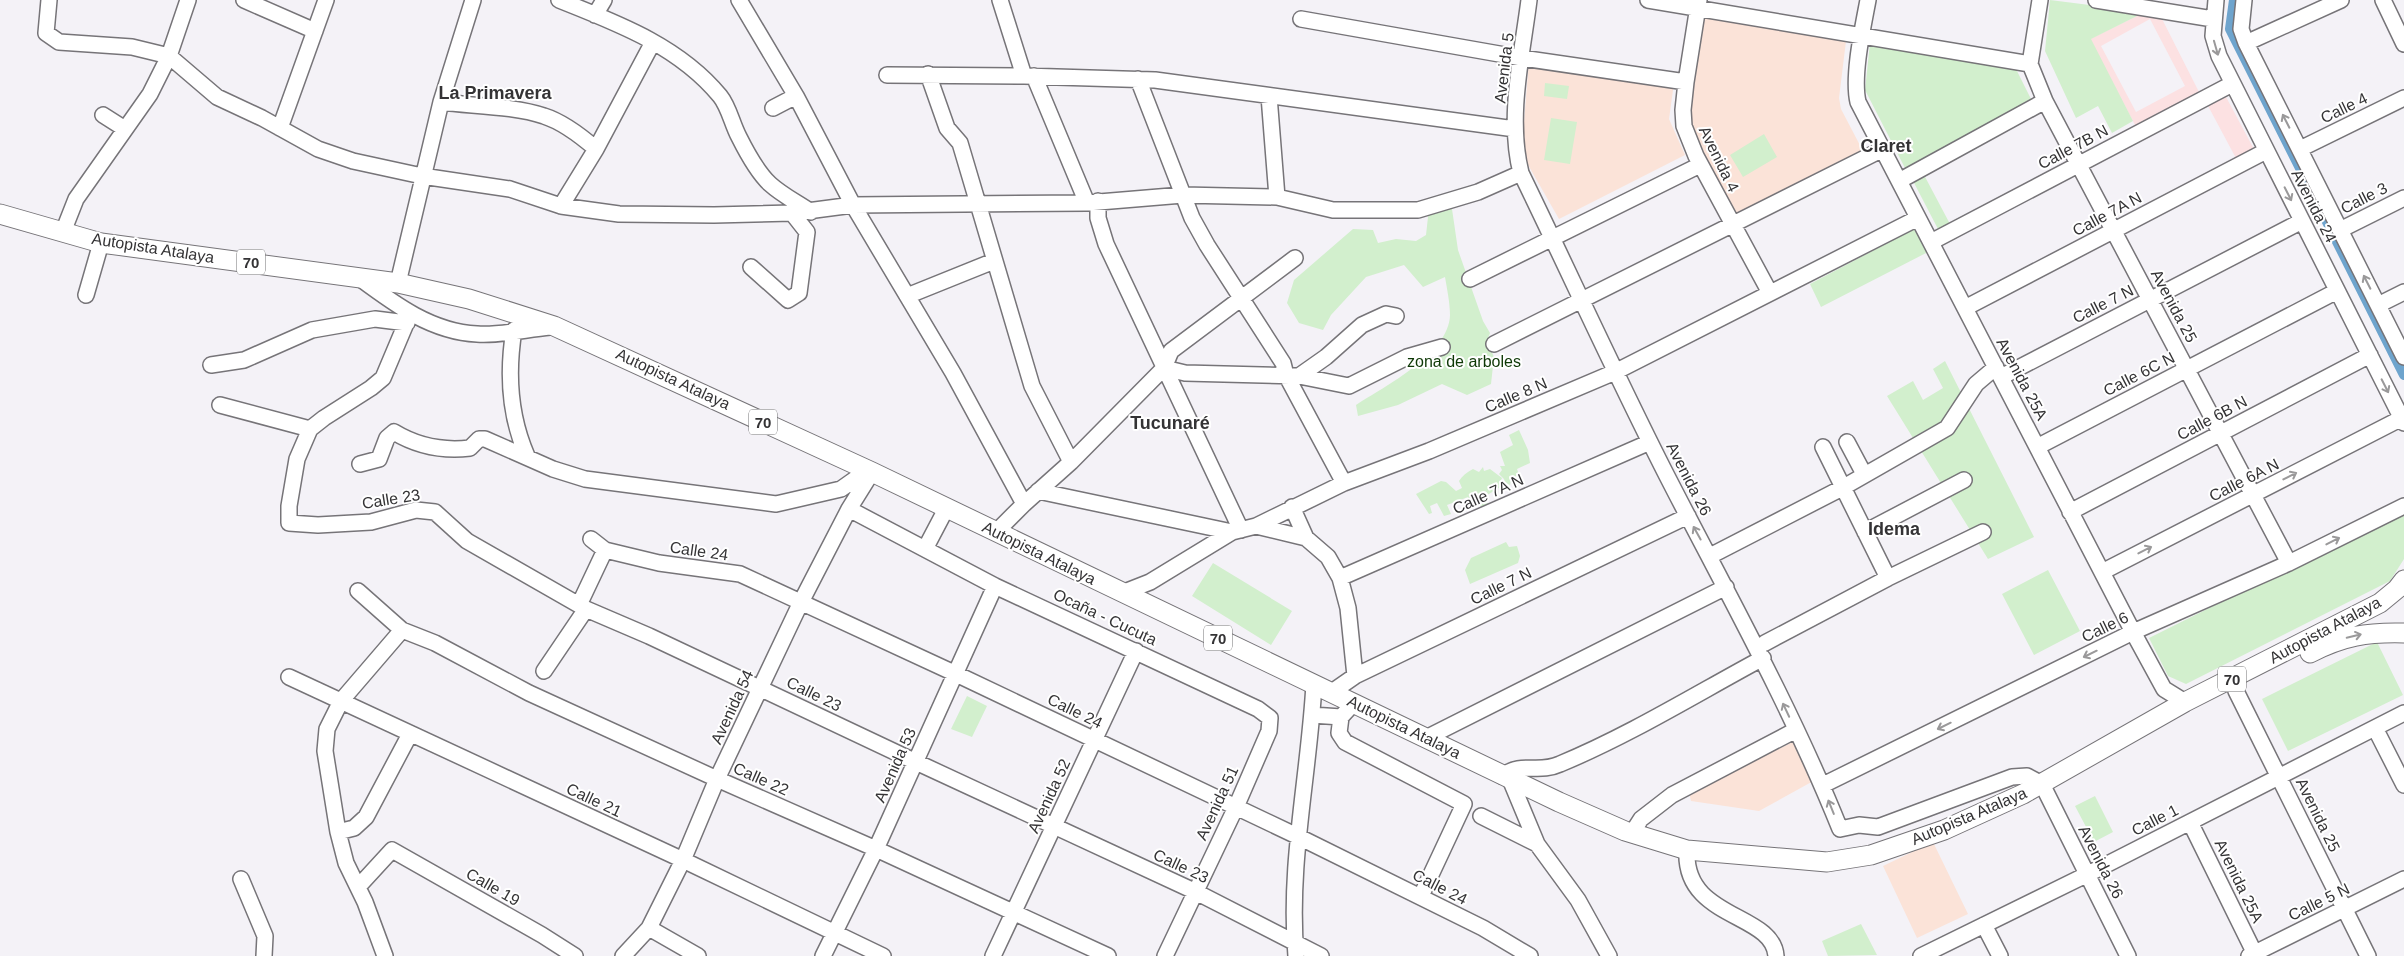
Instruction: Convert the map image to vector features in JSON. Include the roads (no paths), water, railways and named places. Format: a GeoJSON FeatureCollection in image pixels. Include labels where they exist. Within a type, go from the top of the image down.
{"type":"FeatureCollection","features":[{"type":"Feature","properties":{"kind":"main road","name":"Autopista Atalaya"},"geometry":{"type":"LineString","coordinates":[[0,214],[101,243],[398,283],[469,299],[554,326],[870,471],[1506,777],[1632,833],[1687,850],[1827,862],[1871,855],[1944,830],[2050,780],[2115,753],[2326,645],[2350,636],[2373,632],[2404,633]]}},
{"type":"Feature","properties":{"kind":"main road","name":"Autopista Atalaya"},"geometry":{"type":"LineString","coordinates":[[2050,780],[2185,702],[2380,603],[2397,589],[2404,580]]}},
{"type":"Feature","properties":{"kind":"street"},"geometry":{"type":"LineString","coordinates":[[49,0],[46,33],[59,42],[132,46],[168,56],[217,97],[318,149],[354,161],[422,176],[510,190],[561,206],[619,214],[714,215],[792,213],[853,205],[1093,202],[1183,195],[1277,197],[1333,210],[1418,210],[1478,192],[1521,173]]}},
{"type":"Feature","properties":{"kind":"street"},"geometry":{"type":"LineString","coordinates":[[62,232],[76,199],[150,94],[168,56],[188,0]]}},
{"type":"Feature","properties":{"kind":"street"},"geometry":{"type":"LineString","coordinates":[[244,0],[315,31]]}},
{"type":"Feature","properties":{"kind":"street"},"geometry":{"type":"LineString","coordinates":[[280,128],[326,0]]}},
{"type":"Feature","properties":{"kind":"street"},"geometry":{"type":"LineString","coordinates":[[398,283],[441,102],[473,0]]}},
{"type":"Feature","properties":{"kind":"street"},"geometry":{"type":"LineString","coordinates":[[559,0],[653,42],[678,56],[698,72],[722,97],[739,136],[754,163],[770,184],[816,211]]}},
{"type":"Feature","properties":{"kind":"street"},"geometry":{"type":"LineString","coordinates":[[595,15],[604,0]]}},
{"type":"Feature","properties":{"kind":"street"},"geometry":{"type":"LineString","coordinates":[[739,0],[796,96],[853,205],[953,373],[1024,504]]}},
{"type":"Feature","properties":{"kind":"street"},"geometry":{"type":"LineString","coordinates":[[1000,0],[1029,76],[1093,202],[1106,244],[1243,529]]}},
{"type":"Feature","properties":{"kind":"street","name":"Avenida 5"},"geometry":{"type":"LineString","coordinates":[[1516,135],[1522,58],[1530,0]]}},
{"type":"Feature","properties":{"kind":"street"},"geometry":{"type":"LineString","coordinates":[[1648,0],[1698,4],[2030,64],[2040,0]]}},
{"type":"Feature","properties":{"kind":"street","name":"Avenida 25A"},"geometry":{"type":"LineString","coordinates":[[1868,0],[1857,83],[1858,102],[2070,512],[2164,689],[2185,702]]}},
{"type":"Feature","properties":{"kind":"street"},"geometry":{"type":"LineString","coordinates":[[2096,0],[2213,19]]}},
{"type":"Feature","properties":{"kind":"street","name":"Avenida 24"},"geometry":{"type":"LineString","coordinates":[[2216,0],[2213,36],[2218,56],[2403,420]]}},
{"type":"Feature","properties":{"kind":"street","name":"Avenida 24"},"geometry":{"type":"LineString","coordinates":[[2244,0],[2242,29],[2246,43],[2404,357]]}},
{"type":"Feature","properties":{"kind":"street"},"geometry":{"type":"LineString","coordinates":[[2246,43],[2341,0]]}},
{"type":"Feature","properties":{"kind":"street"},"geometry":{"type":"LineString","coordinates":[[2383,0],[2404,44]]}},
{"type":"Feature","properties":{"kind":"street","name":"Avenida 4"},"geometry":{"type":"LineString","coordinates":[[1698,4],[1682,110],[1684,126],[1688,141],[1700,165],[1770,294]]}},
{"type":"Feature","properties":{"kind":"street"},"geometry":{"type":"LineString","coordinates":[[1301,19],[1522,58],[1686,82]]}},
{"type":"Feature","properties":{"kind":"street"},"geometry":{"type":"LineString","coordinates":[[561,206],[596,149],[653,42]]}},
{"type":"Feature","properties":{"kind":"street","name":"Avenida 25"},"geometry":{"type":"LineString","coordinates":[[2030,64],[2046,101],[2289,563]]}},
{"type":"Feature","properties":{"kind":"street"},"geometry":{"type":"LineString","coordinates":[[928,74],[947,128],[960,143],[1032,386],[1071,462]]}},
{"type":"Feature","properties":{"kind":"street"},"geometry":{"type":"LineString","coordinates":[[887,75],[928,74],[1138,79],[1269,96],[1516,135]]}},
{"type":"Feature","properties":{"kind":"street"},"geometry":{"type":"LineString","coordinates":[[1138,79],[1192,218],[1207,245],[1292,375],[1344,483]]}},
{"type":"Feature","properties":{"kind":"street","name":"Calle 7B N"},"geometry":{"type":"LineString","coordinates":[[1931,242],[2232,84]]}},
{"type":"Feature","properties":{"kind":"street"},"geometry":{"type":"LineString","coordinates":[[773,108],[796,96]]}},
{"type":"Feature","properties":{"kind":"street"},"geometry":{"type":"LineString","coordinates":[[1269,96],[1277,197]]}},
{"type":"Feature","properties":{"kind":"street","name":"Calle 4"},"geometry":{"type":"LineString","coordinates":[[2300,149],[2404,98]]}},
{"type":"Feature","properties":{"kind":"street"},"geometry":{"type":"LineString","coordinates":[[1899,180],[2046,101]]}},
{"type":"Feature","properties":{"kind":"street"},"geometry":{"type":"LineString","coordinates":[[441,102],[508,108],[546,116],[576,133],[596,149]]}},
{"type":"Feature","properties":{"kind":"street"},"geometry":{"type":"LineString","coordinates":[[103,115],[125,129]]}},
{"type":"Feature","properties":{"kind":"street","name":"Avenida 26"},"geometry":{"type":"LineString","coordinates":[[1516,135],[1521,173],[1650,442],[1726,587],[1764,651],[1796,730],[1823,785],[1840,829],[1859,824],[1878,827],[2012,777],[2027,776],[2050,780],[2088,874],[2128,956]]}},
{"type":"Feature","properties":{"kind":"street"},"geometry":{"type":"LineString","coordinates":[[1494,344],[1733,226],[1883,149]]}},
{"type":"Feature","properties":{"kind":"street","name":"Calle 7A N"},"geometry":{"type":"LineString","coordinates":[[1965,308],[2266,151]]}},
{"type":"Feature","properties":{"kind":"street"},"geometry":{"type":"LineString","coordinates":[[1470,279],[1700,165]]}},
{"type":"Feature","properties":{"kind":"street","name":"Calle 3"},"geometry":{"type":"LineString","coordinates":[[2340,230],[2404,198]]}},
{"type":"Feature","properties":{"kind":"street"},"geometry":{"type":"LineString","coordinates":[[751,267],[788,300],[799,293],[807,232],[816,211]]}},
{"type":"Feature","properties":{"kind":"street"},"geometry":{"type":"LineString","coordinates":[[792,213],[807,232]]}},
{"type":"Feature","properties":{"kind":"street","name":"Calle 8 N"},"geometry":{"type":"LineString","coordinates":[[1122,592],[1150,582],[1243,529],[1344,483],[1429,451],[1615,372],[1918,218]]}},
{"type":"Feature","properties":{"kind":"street","name":"Calle 7 N"},"geometry":{"type":"LineString","coordinates":[[1710,556],[1842,488],[1947,428],[1976,384],[2150,300],[2302,221]]}},
{"type":"Feature","properties":{"kind":"street"},"geometry":{"type":"LineString","coordinates":[[86,295],[101,243]]}},
{"type":"Feature","properties":{"kind":"street"},"geometry":{"type":"LineString","coordinates":[[996,532],[1071,462],[1164,368],[1171,351],[1243,299],[1295,258]]}},
{"type":"Feature","properties":{"kind":"street"},"geometry":{"type":"LineString","coordinates":[[907,296],[994,261]]}},
{"type":"Feature","properties":{"kind":"street"},"geometry":{"type":"LineString","coordinates":[[357,276],[408,319]]}},
{"type":"Feature","properties":{"kind":"street","name":"Calle 6C N"},"geometry":{"type":"LineString","coordinates":[[2037,447],[2337,291]]}},
{"type":"Feature","properties":{"kind":"street"},"geometry":{"type":"LineString","coordinates":[[2378,305],[2404,292]]}},
{"type":"Feature","properties":{"kind":"street"},"geometry":{"type":"LineString","coordinates":[[1292,375],[1326,357],[1362,325],[1386,314],[1396,316]]}},
{"type":"Feature","properties":{"kind":"street"},"geometry":{"type":"LineString","coordinates":[[211,366],[244,360],[312,330],[375,319],[408,319],[477,334],[554,326]]}},
{"type":"Feature","properties":{"kind":"street"},"geometry":{"type":"LineString","coordinates":[[220,405],[310,430],[324,418],[383,378],[408,319]]}},
{"type":"Feature","properties":{"kind":"street"},"geometry":{"type":"LineString","coordinates":[[514,330],[510,357],[510,384],[515,423],[527,456]]}},
{"type":"Feature","properties":{"kind":"street"},"geometry":{"type":"LineString","coordinates":[[1164,368],[1185,373],[1292,375],[1349,386],[1408,357],[1442,347]]}},
{"type":"Feature","properties":{"kind":"street","name":"Calle 6B N"},"geometry":{"type":"LineString","coordinates":[[2070,512],[2370,355]]}},
{"type":"Feature","properties":{"kind":"street","name":"Calle 6A N"},"geometry":{"type":"LineString","coordinates":[[2102,572],[2403,420]]}},
{"type":"Feature","properties":{"kind":"street","name":"Calle 23"},"geometry":{"type":"LineString","coordinates":[[310,430],[297,459],[290,499],[289,523],[318,525],[371,522],[416,510],[435,512],[467,541],[583,607],[649,636],[1194,891],[1295,949],[1320,956]]}},
{"type":"Feature","properties":{"kind":"street"},"geometry":{"type":"LineString","coordinates":[[360,464],[379,459],[387,438],[394,432],[421,445],[461,449],[470,448],[479,439],[485,439],[527,456],[552,469],[585,479],[776,504],[841,489],[870,471]]}},
{"type":"Feature","properties":{"kind":"street","name":"Calle 7A N"},"geometry":{"type":"LineString","coordinates":[[1340,578],[1650,442]]}},
{"type":"Feature","properties":{"kind":"street"},"geometry":{"type":"LineString","coordinates":[[1847,442],[1864,474]]}},
{"type":"Feature","properties":{"kind":"street"},"geometry":{"type":"LineString","coordinates":[[1822,447],[1888,578]]}},
{"type":"Feature","properties":{"kind":"street","name":"Avenida 54"},"geometry":{"type":"LineString","coordinates":[[623,956],[648,928],[683,860],[717,779],[801,602],[870,471]]}},
{"type":"Feature","properties":{"kind":"street"},"geometry":{"type":"LineString","coordinates":[[1865,532],[1964,480]]}},
{"type":"Feature","properties":{"kind":"street"},"geometry":{"type":"LineString","coordinates":[[1038,491],[1243,529],[1306,538]]}},
{"type":"Feature","properties":{"kind":"street","name":"Calle 6"},"geometry":{"type":"LineString","coordinates":[[1823,785],[2133,632],[2289,563],[2404,506]]}},
{"type":"Feature","properties":{"kind":"street"},"geometry":{"type":"LineString","coordinates":[[1292,507],[1306,538],[1328,557],[1340,578],[1348,608],[1355,676]]}},
{"type":"Feature","properties":{"kind":"street","name":"Ocaña - Cucuta"},"geometry":{"type":"LineString","coordinates":[[849,509],[995,586],[1136,650],[1258,710],[1270,718]]}},
{"type":"Feature","properties":{"kind":"street"},"geometry":{"type":"LineString","coordinates":[[924,549],[946,509]]}},
{"type":"Feature","properties":{"kind":"street","name":"Calle 7 N"},"geometry":{"type":"LineString","coordinates":[[1332,692],[1355,676],[1688,516]]}},
{"type":"Feature","properties":{"kind":"street"},"geometry":{"type":"LineString","coordinates":[[1606,955],[1578,900],[1537,844],[1506,777],[1513,768],[1539,769],[1558,765],[1628,731],[1888,578],[1983,532]]}},
{"type":"Feature","properties":{"kind":"street","name":"Calle 24"},"geometry":{"type":"LineString","coordinates":[[591,539],[605,550],[659,562],[740,574],[954,673],[1297,836],[1421,896],[1483,928],[1530,956]]}},
{"type":"Feature","properties":{"kind":"street"},"geometry":{"type":"LineString","coordinates":[[544,671],[583,607],[605,550]]}},
{"type":"Feature","properties":{"kind":"street","name":"Avenida 53"},"geometry":{"type":"LineString","coordinates":[[823,956],[876,849],[995,586]]}},
{"type":"Feature","properties":{"kind":"street"},"geometry":{"type":"LineString","coordinates":[[1426,738],[1726,587]]}},
{"type":"Feature","properties":{"kind":"street"},"geometry":{"type":"LineString","coordinates":[[358,591],[402,630],[341,700],[327,729],[325,751],[338,832],[346,863],[358,887],[385,956]]}},
{"type":"Feature","properties":{"kind":"street","name":"Calle 22"},"geometry":{"type":"LineString","coordinates":[[402,630],[435,643],[529,693],[1108,956]]}},
{"type":"Feature","properties":{"kind":"street","name":"Avenida 52"},"geometry":{"type":"LineString","coordinates":[[994,956],[1136,650]]}},
{"type":"Feature","properties":{"kind":"street","name":"Calle 21"},"geometry":{"type":"LineString","coordinates":[[289,677],[683,860],[883,956]]}},
{"type":"Feature","properties":{"kind":"street"},"geometry":{"type":"LineString","coordinates":[[1295,949],[1294,888],[1297,836],[1314,684]]}},
{"type":"Feature","properties":{"kind":"street"},"geometry":{"type":"LineString","coordinates":[[2161,716],[2164,689]]}},
{"type":"Feature","properties":{"kind":"street","name":"Avenida 25"},"geometry":{"type":"LineString","coordinates":[[2236,691],[2368,956]]}},
{"type":"Feature","properties":{"kind":"street"},"geometry":{"type":"LineString","coordinates":[[1354,703],[1341,717],[1339,733],[1345,742],[1464,804],[1421,896]]}},
{"type":"Feature","properties":{"kind":"street","name":"Calle 1"},"geometry":{"type":"LineString","coordinates":[[1921,956],[2088,874],[2404,713]]}},
{"type":"Feature","properties":{"kind":"street"},"geometry":{"type":"LineString","coordinates":[[1312,715],[1341,717]]}},
{"type":"Feature","properties":{"kind":"street","name":"Avenida 51"},"geometry":{"type":"LineString","coordinates":[[1165,956],[1194,891],[1236,807],[1269,730],[1270,718]]}},
{"type":"Feature","properties":{"kind":"street"},"geometry":{"type":"LineString","coordinates":[[2375,728],[2404,785]]}},
{"type":"Feature","properties":{"kind":"street"},"geometry":{"type":"LineString","coordinates":[[1632,833],[1641,819],[1672,796],[1796,730]]}},
{"type":"Feature","properties":{"kind":"street"},"geometry":{"type":"LineString","coordinates":[[338,832],[354,828],[366,817],[410,734]]}},
{"type":"Feature","properties":{"kind":"street"},"geometry":{"type":"LineString","coordinates":[[1481,816],[1537,844]]}},
{"type":"Feature","properties":{"kind":"street","name":"Avenida 25A"},"geometry":{"type":"LineString","coordinates":[[2190,822],[2253,955]]}},
{"type":"Feature","properties":{"kind":"street","name":"Calle 19"},"geometry":{"type":"LineString","coordinates":[[358,887],[392,850],[542,935],[574,956]]}},
{"type":"Feature","properties":{"kind":"street"},"geometry":{"type":"LineString","coordinates":[[1687,850],[1686,864],[1689,875],[1707,897],[1718,907],[1759,928],[1769,937],[1776,949],[1776,956]]}},
{"type":"Feature","properties":{"kind":"street"},"geometry":{"type":"LineString","coordinates":[[241,879],[265,936],[264,956]]}},
{"type":"Feature","properties":{"kind":"street","name":"Calle 5 N"},"geometry":{"type":"LineString","coordinates":[[2253,955],[2404,879]]}},
{"type":"Feature","properties":{"kind":"street"},"geometry":{"type":"LineString","coordinates":[[1984,925],[2000,956]]}},
{"type":"Feature","properties":{"kind":"street"},"geometry":{"type":"LineString","coordinates":[[648,928],[698,956]]}},
{"type":"Feature","properties":{"kind":"waterway"},"geometry":{"type":"LineString","coordinates":[[2234,0],[2230,29],[2404,375]]}},
{"type":"Feature","properties":{"kind":"district","name":"La Primavera"},"geometry":{"type":"Point","coordinates":[495,93]}},
{"type":"Feature","properties":{"kind":"district","name":"Claret"},"geometry":{"type":"Point","coordinates":[1886,146]}},
{"type":"Feature","properties":{"kind":"district","name":"Tucunaré"},"geometry":{"type":"Point","coordinates":[1170,423]}},
{"type":"Feature","properties":{"kind":"district","name":"Idema"},"geometry":{"type":"Point","coordinates":[1894,529]}},
{"type":"Feature","properties":{"kind":"park label","name":"zona de arboles"},"geometry":{"type":"Point","coordinates":[1464,361]}}]}
